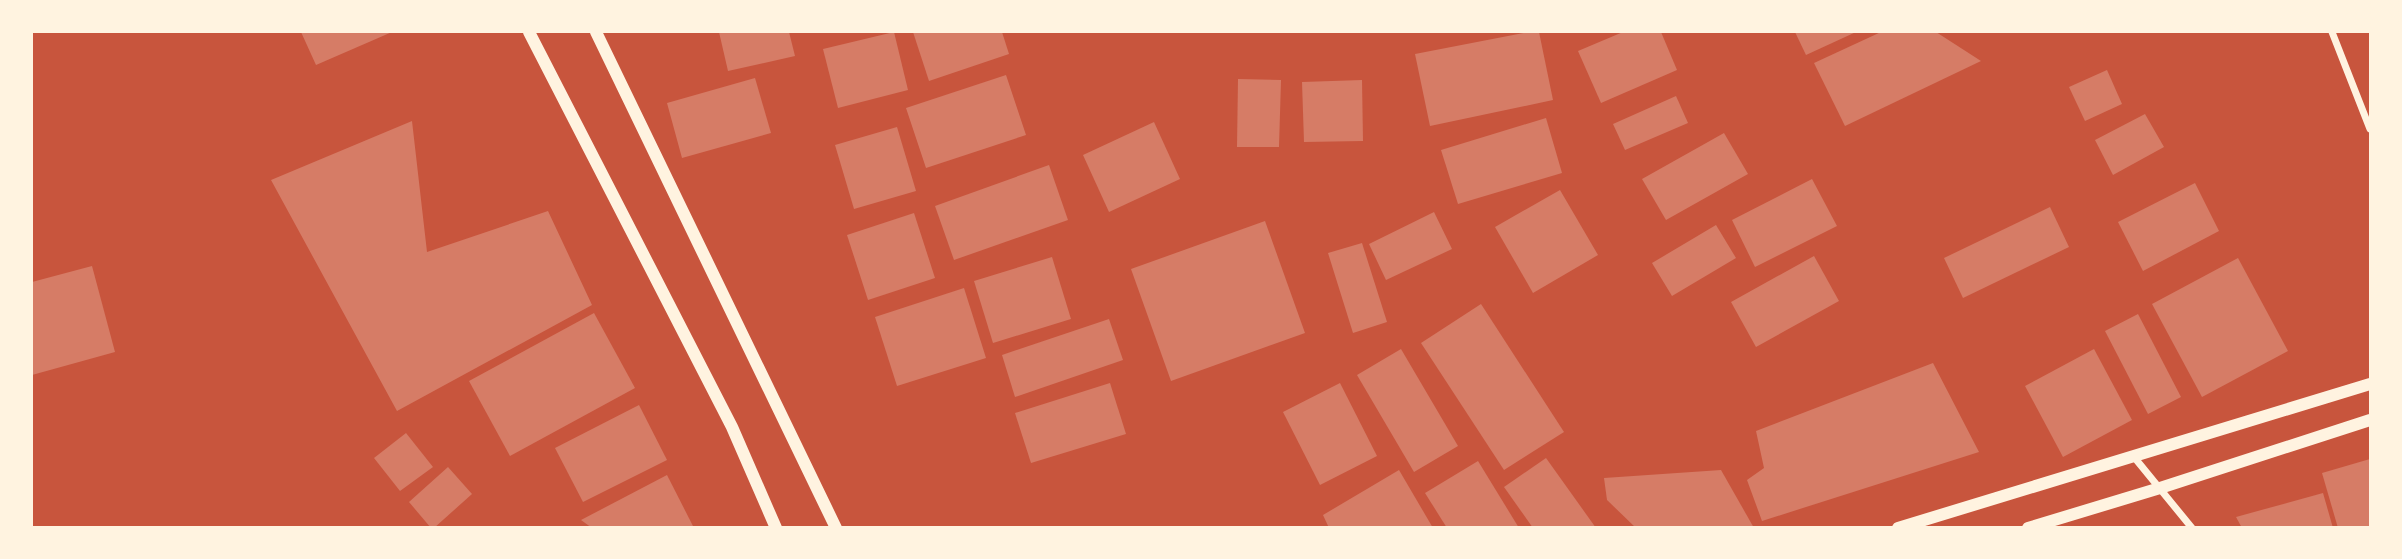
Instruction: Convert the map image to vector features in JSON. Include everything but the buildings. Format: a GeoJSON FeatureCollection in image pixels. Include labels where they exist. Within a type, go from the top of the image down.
{"type":"FeatureCollection","features":[{"type":"Feature","properties":{"kind":"street"},"geometry":{"type":"LineString","coordinates":[[528,32],[732,427],[776,527]]}},
{"type":"Feature","properties":{"kind":"street"},"geometry":{"type":"LineString","coordinates":[[596,32],[836,527]]}},
{"type":"Feature","properties":{"kind":"street"},"geometry":{"type":"LineString","coordinates":[[2332,32],[2371,129]]}},
{"type":"Feature","properties":{"kind":"street"},"geometry":{"type":"LineString","coordinates":[[1898,527],[2371,384]]}},
{"type":"Feature","properties":{"kind":"street"},"geometry":{"type":"LineString","coordinates":[[2028,527],[2160,488],[2371,419]]}},
{"type":"Feature","properties":{"kind":"street"},"geometry":{"type":"LineString","coordinates":[[2134,457],[2192,527]]}}]}
